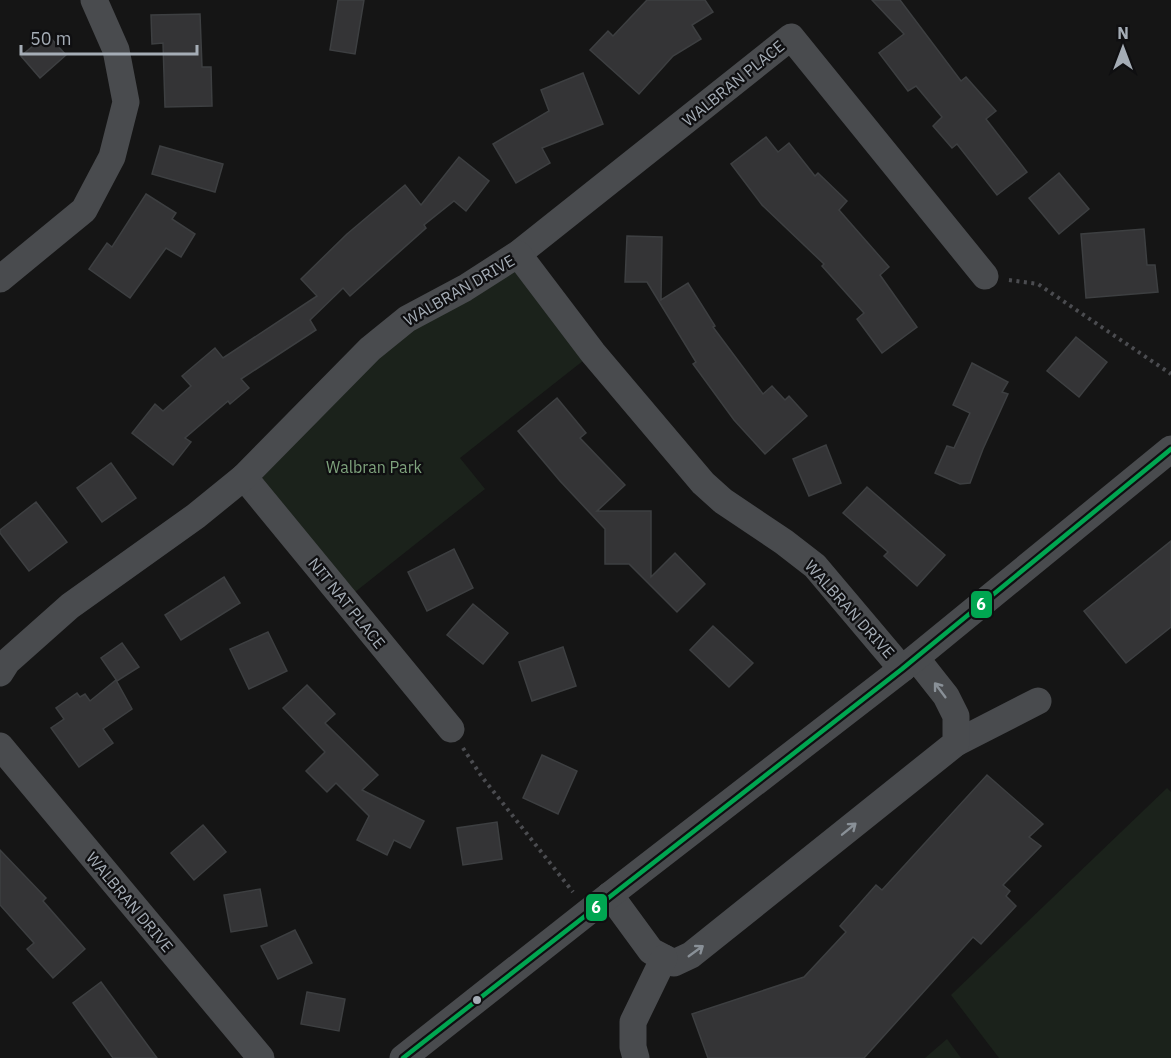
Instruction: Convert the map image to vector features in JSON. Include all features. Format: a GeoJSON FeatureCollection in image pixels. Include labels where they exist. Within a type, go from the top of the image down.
{"type":"FeatureCollection","features":[{"type":"Feature","properties":{"kind":"street"},"geometry":{"type":"LineString","coordinates":[[0,279],[84,210],[112,157],[126,102],[116,50],[94,0]]}},
{"type":"Feature","properties":{"kind":"street","name":"WALBRAN PLACE"},"geometry":{"type":"LineString","coordinates":[[518,254],[791,37],[985,276]]}},
{"type":"Feature","properties":{"kind":"street","name":"WALBRAN DRIVE"},"geometry":{"type":"LineString","coordinates":[[0,673],[7,662],[70,606],[196,516],[244,477],[370,349],[407,319],[465,288],[518,254],[593,353],[703,483],[723,501],[815,566],[909,663],[946,696],[956,716]]}},
{"type":"Feature","properties":{"kind":"street"},"geometry":{"type":"LineString","coordinates":[[403,1058],[909,663],[1171,449]]}},
{"type":"Feature","properties":{"kind":"street","name":"NIT NAT PLACE"},"geometry":{"type":"LineString","coordinates":[[244,477],[451,729]]}},
{"type":"Feature","properties":{"kind":"street"},"geometry":{"type":"LineString","coordinates":[[610,895],[651,951],[674,963],[692,955],[956,742],[1038,701],[956,716],[956,742]]}},
{"type":"Feature","properties":{"kind":"street","name":"WALBRAN DRIVE"},"geometry":{"type":"LineString","coordinates":[[0,746],[261,1058]]}},
{"type":"Feature","properties":{"kind":"street"},"geometry":{"type":"LineString","coordinates":[[636,1058],[633,1047],[633,1023],[664,958]]}},
{"type":"Feature","properties":{"kind":"path"},"geometry":{"type":"LineString","coordinates":[[985,276],[1038,285],[1171,374]]}},
{"type":"Feature","properties":{"kind":"path"},"geometry":{"type":"LineString","coordinates":[[451,729],[482,777],[588,912]]}},
{"type":"Feature","properties":{"kind":"green space","name":"Walbran Park"},"geometry":{"type":"Polygon","coordinates":[[[518,254],[593,353],[460,458],[485,489],[345,600],[244,477],[370,349],[518,254]]]}},
{"type":"Feature","properties":{"kind":"green space"},"geometry":{"type":"Polygon","coordinates":[[[1167,788],[1171,792],[1171,1058],[999,1058],[951,995],[1167,788]]]}},
{"type":"Feature","properties":{"kind":"green space"},"geometry":{"type":"Polygon","coordinates":[[[947,1039],[961,1058],[925,1058],[947,1039]]]}},
{"type":"Feature","properties":{"kind":"building"},"geometry":{"type":"Polygon","coordinates":[[[338,0],[364,0],[355,54],[330,50],[338,0]]]}},
{"type":"Feature","properties":{"kind":"building"},"geometry":{"type":"Polygon","coordinates":[[[647,0],[705,0],[713,12],[692,25],[701,39],[673,56],[639,94],[590,50],[608,31],[613,36],[647,0]]]}},
{"type":"Feature","properties":{"kind":"building"},"geometry":{"type":"Polygon","coordinates":[[[872,0],[900,0],[961,81],[966,77],[996,111],[986,119],[1027,172],[997,195],[957,144],[952,148],[933,126],[942,117],[916,86],[908,91],[879,53],[904,34],[872,0]]]}},
{"type":"Feature","properties":{"kind":"building"},"geometry":{"type":"Polygon","coordinates":[[[200,14],[202,67],[211,67],[212,106],[165,107],[163,43],[152,44],[151,15],[200,14]]]}},
{"type":"Feature","properties":{"kind":"building"},"geometry":{"type":"Polygon","coordinates":[[[47,34],[66,55],[40,78],[21,56],[47,34]]]}},
{"type":"Feature","properties":{"kind":"building"},"geometry":{"type":"Polygon","coordinates":[[[583,73],[603,124],[542,148],[550,163],[516,183],[493,144],[549,111],[541,90],[583,73]]]}},
{"type":"Feature","properties":{"kind":"building"},"geometry":{"type":"Polygon","coordinates":[[[766,137],[778,152],[789,143],[815,176],[818,173],[847,201],[839,210],[889,267],[880,275],[917,327],[882,353],[857,319],[864,313],[822,266],[824,264],[762,205],[731,164],[766,137]]]}},
{"type":"Feature","properties":{"kind":"building"},"geometry":{"type":"Polygon","coordinates":[[[160,146],[223,164],[215,192],[152,174],[160,146]]]}},
{"type":"Feature","properties":{"kind":"building"},"geometry":{"type":"Polygon","coordinates":[[[459,157],[489,181],[466,211],[454,201],[424,225],[426,228],[350,296],[343,288],[310,320],[316,330],[241,379],[249,388],[230,404],[228,401],[185,438],[191,442],[173,465],[132,433],[155,404],[163,411],[191,386],[182,376],[215,348],[223,358],[317,296],[301,279],[347,234],[405,185],[421,205],[459,157]]]}},
{"type":"Feature","properties":{"kind":"building"},"geometry":{"type":"Polygon","coordinates":[[[1059,173],[1089,209],[1059,234],[1029,198],[1059,173]]]}},
{"type":"Feature","properties":{"kind":"building"},"geometry":{"type":"Polygon","coordinates":[[[146,194],[176,213],[172,219],[195,234],[181,257],[166,248],[130,298],[89,269],[107,243],[112,247],[146,194]]]}},
{"type":"Feature","properties":{"kind":"building"},"geometry":{"type":"Polygon","coordinates":[[[1144,229],[1147,265],[1155,265],[1158,292],[1086,298],[1081,234],[1144,229]]]}},
{"type":"Feature","properties":{"kind":"building"},"geometry":{"type":"Polygon","coordinates":[[[627,236],[662,237],[661,300],[688,283],[715,326],[713,327],[763,394],[772,386],[785,400],[789,396],[807,416],[765,454],[734,420],[693,364],[696,362],[647,282],[625,282],[627,236]]]}},
{"type":"Feature","properties":{"kind":"building"},"geometry":{"type":"Polygon","coordinates":[[[1076,337],[1107,362],[1079,397],[1047,371],[1076,337]]]}},
{"type":"Feature","properties":{"kind":"building"},"geometry":{"type":"Polygon","coordinates":[[[972,363],[1008,382],[1002,392],[1008,394],[970,483],[960,484],[935,473],[947,446],[954,448],[970,413],[953,405],[972,363]]]}},
{"type":"Feature","properties":{"kind":"building"},"geometry":{"type":"Polygon","coordinates":[[[557,398],[586,433],[580,438],[625,485],[597,511],[651,511],[651,577],[675,553],[705,584],[677,612],[629,564],[605,564],[605,529],[518,431],[557,398]]]}},
{"type":"Feature","properties":{"kind":"building"},"geometry":{"type":"Polygon","coordinates":[[[826,445],[841,483],[809,496],[793,459],[826,445]]]}},
{"type":"Feature","properties":{"kind":"building"},"geometry":{"type":"Polygon","coordinates":[[[111,463],[136,498],[102,522],[77,488],[111,463]]]}},
{"type":"Feature","properties":{"kind":"building"},"geometry":{"type":"Polygon","coordinates":[[[867,487],[945,555],[917,586],[884,556],[888,552],[843,513],[867,487]]]}},
{"type":"Feature","properties":{"kind":"building"},"geometry":{"type":"Polygon","coordinates":[[[36,502],[67,542],[29,571],[0,530],[36,502]]]}},
{"type":"Feature","properties":{"kind":"building"},"geometry":{"type":"Polygon","coordinates":[[[1171,541],[1171,627],[1126,663],[1084,611],[1171,541]]]}},
{"type":"Feature","properties":{"kind":"building"},"geometry":{"type":"Polygon","coordinates":[[[454,549],[473,588],[427,611],[408,572],[454,549]]]}},
{"type":"Feature","properties":{"kind":"building"},"geometry":{"type":"Polygon","coordinates":[[[224,577],[240,603],[181,640],[165,615],[224,577]]]}},
{"type":"Feature","properties":{"kind":"building"},"geometry":{"type":"Polygon","coordinates":[[[473,604],[508,633],[483,664],[447,635],[473,604]]]}},
{"type":"Feature","properties":{"kind":"building"},"geometry":{"type":"Polygon","coordinates":[[[713,626],[753,663],[729,687],[690,650],[713,626]]]}},
{"type":"Feature","properties":{"kind":"building"},"geometry":{"type":"Polygon","coordinates":[[[268,632],[287,671],[249,689],[230,649],[268,632]]]}},
{"type":"Feature","properties":{"kind":"building"},"geometry":{"type":"Polygon","coordinates":[[[122,643],[139,667],[117,681],[101,658],[122,643]]]}},
{"type":"Feature","properties":{"kind":"building"},"geometry":{"type":"Polygon","coordinates":[[[563,647],[576,686],[532,701],[519,662],[563,647]]]}},
{"type":"Feature","properties":{"kind":"building"},"geometry":{"type":"Polygon","coordinates":[[[116,680],[132,709],[103,729],[113,743],[79,767],[51,728],[64,719],[56,708],[77,693],[80,697],[85,694],[90,701],[116,680]]]}},
{"type":"Feature","properties":{"kind":"building"},"geometry":{"type":"Polygon","coordinates":[[[307,685],[335,714],[325,723],[378,775],[362,790],[424,821],[410,848],[394,840],[387,855],[357,840],[369,816],[336,783],[327,792],[306,771],[325,752],[283,708],[307,685]]]}},
{"type":"Feature","properties":{"kind":"building"},"geometry":{"type":"Polygon","coordinates":[[[542,755],[577,771],[558,814],[523,798],[542,755]]]}},
{"type":"Feature","properties":{"kind":"building"},"geometry":{"type":"Polygon","coordinates":[[[987,775],[1043,824],[1029,837],[1041,846],[1003,885],[1010,891],[1006,896],[1016,906],[981,944],[973,937],[864,1058],[708,1058],[692,1014],[804,977],[846,932],[840,926],[876,885],[882,890],[987,775]]]}},
{"type":"Feature","properties":{"kind":"building"},"geometry":{"type":"Polygon","coordinates":[[[497,822],[502,859],[463,865],[457,828],[497,822]]]}},
{"type":"Feature","properties":{"kind":"building"},"geometry":{"type":"Polygon","coordinates":[[[203,825],[226,852],[194,880],[171,853],[203,825]]]}},
{"type":"Feature","properties":{"kind":"building"},"geometry":{"type":"Polygon","coordinates":[[[0,850],[46,898],[43,901],[85,949],[53,978],[27,949],[34,943],[0,905],[0,850]]]}},
{"type":"Feature","properties":{"kind":"building"},"geometry":{"type":"Polygon","coordinates":[[[260,889],[267,926],[231,932],[224,895],[260,889]]]}},
{"type":"Feature","properties":{"kind":"building"},"geometry":{"type":"Polygon","coordinates":[[[295,930],[312,963],[278,979],[261,946],[295,930]]]}},
{"type":"Feature","properties":{"kind":"building"},"geometry":{"type":"Polygon","coordinates":[[[101,982],[157,1058],[113,1058],[73,1003],[101,982]]]}},
{"type":"Feature","properties":{"kind":"building"},"geometry":{"type":"Polygon","coordinates":[[[307,992],[345,999],[339,1031],[301,1024],[307,992]]]}},
{"type":"Feature","properties":{"kind":"transit line","name":"6"},"geometry":{"type":"LineString","coordinates":[[403,1058],[902,669],[1171,449]]}}]}
